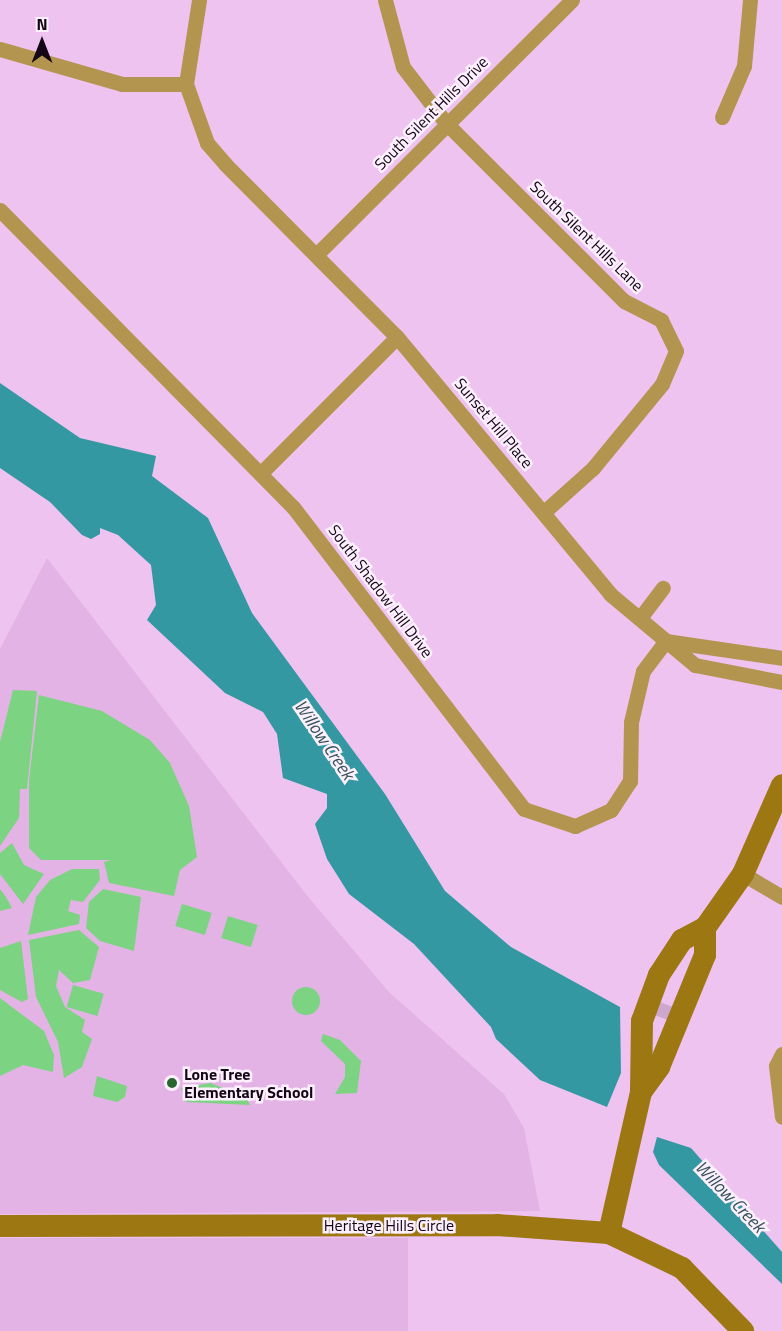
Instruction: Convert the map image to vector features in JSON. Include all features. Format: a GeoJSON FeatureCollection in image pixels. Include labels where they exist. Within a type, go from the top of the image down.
{"type":"FeatureCollection","features":[{"type":"Feature","properties":{"kind":"street"},"geometry":{"type":"LineString","coordinates":[[0,49],[122,84],[186,84],[198,0]]}},
{"type":"Feature","properties":{"kind":"street","name":"South Silent Hills Lane"},"geometry":{"type":"LineString","coordinates":[[385,0],[403,67],[446,123],[624,300],[661,320],[675,351],[662,384],[593,468],[545,511]]}},
{"type":"Feature","properties":{"kind":"street","name":"South Silent Hills Drive"},"geometry":{"type":"LineString","coordinates":[[317,254],[572,0]]}},
{"type":"Feature","properties":{"kind":"street"},"geometry":{"type":"LineString","coordinates":[[722,117],[744,66],[750,0]]}},
{"type":"Feature","properties":{"kind":"street","name":"Sunset Hill Place"},"geometry":{"type":"LineString","coordinates":[[186,84],[207,143],[397,337],[545,511],[610,594],[695,665],[782,682]]}},
{"type":"Feature","properties":{"kind":"street","name":"South Shadow Hill Drive"},"geometry":{"type":"LineString","coordinates":[[0,210],[294,507],[524,809],[549,820],[575,826],[611,810],[630,781],[631,722],[643,671],[666,641]]}},
{"type":"Feature","properties":{"kind":"street"},"geometry":{"type":"LineString","coordinates":[[261,473],[397,337]]}},
{"type":"Feature","properties":{"kind":"street"},"geometry":{"type":"LineString","coordinates":[[640,618],[663,588]]}},
{"type":"Feature","properties":{"kind":"street"},"geometry":{"type":"LineString","coordinates":[[666,641],[782,658]]}},
{"type":"Feature","properties":{"kind":"street"},"geometry":{"type":"LineString","coordinates":[[641,1092],[663,1013],[705,955],[705,935],[743,874],[782,785]]}},
{"type":"Feature","properties":{"kind":"street"},"geometry":{"type":"LineString","coordinates":[[743,874],[782,897]]}},
{"type":"Feature","properties":{"kind":"street"},"geometry":{"type":"LineString","coordinates":[[609,1233],[641,1092],[682,940],[705,935]]}},
{"type":"Feature","properties":{"kind":"street"},"geometry":{"type":"LineString","coordinates":[[782,1054],[776,1066],[782,1117]]}},
{"type":"Feature","properties":{"kind":"street","name":"Heritage Hills Circle"},"geometry":{"type":"LineString","coordinates":[[0,1226],[497,1225],[609,1233],[682,1268],[743,1331]]}},
{"type":"Feature","properties":{"kind":"shaded area"},"geometry":{"type":"Polygon","coordinates":[[[47,558],[309,898],[389,992],[504,1094],[524,1128],[540,1211],[0,1214],[0,649],[47,558]]]}},
{"type":"Feature","properties":{"kind":"shaded area"},"geometry":{"type":"Polygon","coordinates":[[[0,1238],[408,1238],[408,1331],[0,1331],[0,1238]]]}},
{"type":"Feature","properties":{"kind":"green space"},"geometry":{"type":"Polygon","coordinates":[[[13,690],[37,691],[27,789],[20,789],[19,818],[0,846],[0,742],[13,690]]]}},
{"type":"Feature","properties":{"kind":"green space"},"geometry":{"type":"Polygon","coordinates":[[[39,695],[102,711],[150,740],[170,763],[189,806],[197,857],[180,870],[174,896],[109,883],[104,862],[111,860],[41,860],[29,848],[29,780],[39,695]]]}},
{"type":"Feature","properties":{"kind":"green space"},"geometry":{"type":"Polygon","coordinates":[[[12,843],[24,865],[44,874],[23,904],[0,874],[0,853],[12,843]]]}},
{"type":"Feature","properties":{"kind":"green space"},"geometry":{"type":"Polygon","coordinates":[[[72,869],[99,869],[100,880],[83,902],[71,900],[68,911],[80,915],[79,924],[28,935],[36,897],[50,880],[72,869]]]}},
{"type":"Feature","properties":{"kind":"green space"},"geometry":{"type":"Polygon","coordinates":[[[0,889],[6,897],[12,908],[0,911],[0,889]]]}},
{"type":"Feature","properties":{"kind":"green space"},"geometry":{"type":"Polygon","coordinates":[[[103,889],[141,897],[134,951],[100,941],[86,928],[89,902],[103,889]]]}},
{"type":"Feature","properties":{"kind":"green space"},"geometry":{"type":"Polygon","coordinates":[[[182,904],[212,913],[205,935],[175,926],[182,904]]]}},
{"type":"Feature","properties":{"kind":"green space"},"geometry":{"type":"Polygon","coordinates":[[[228,916],[258,925],[251,947],[221,938],[228,916]]]}},
{"type":"Feature","properties":{"kind":"green space"},"geometry":{"type":"Polygon","coordinates":[[[79,930],[99,947],[90,980],[73,983],[59,970],[56,986],[65,1007],[85,1020],[82,1032],[92,1039],[82,1067],[64,1078],[58,1042],[36,997],[29,940],[79,930]]]}},
{"type":"Feature","properties":{"kind":"green space"},"geometry":{"type":"Polygon","coordinates":[[[21,941],[28,999],[22,1002],[0,990],[0,948],[21,941]]]}},
{"type":"Feature","properties":{"kind":"green space"},"geometry":{"type":"Polygon","coordinates":[[[73,985],[104,994],[97,1016],[67,1007],[73,985]]]}},
{"type":"Feature","properties":{"kind":"green space"},"geometry":{"type":"Polygon","coordinates":[[[306,987],[316,991],[320,1001],[316,1011],[306,1015],[296,1011],[292,1001],[296,991],[306,987]]]}},
{"type":"Feature","properties":{"kind":"green space"},"geometry":{"type":"Polygon","coordinates":[[[0,998],[44,1031],[54,1055],[53,1072],[23,1065],[0,1076],[0,998]]]}},
{"type":"Feature","properties":{"kind":"green space"},"geometry":{"type":"Polygon","coordinates":[[[323,1034],[340,1040],[361,1061],[357,1093],[335,1094],[345,1077],[345,1064],[321,1041],[323,1034]]]}},
{"type":"Feature","properties":{"kind":"green space"},"geometry":{"type":"Polygon","coordinates":[[[97,1076],[127,1086],[125,1097],[117,1102],[93,1096],[97,1076]]]}},
{"type":"Feature","properties":{"kind":"green space"},"geometry":{"type":"Polygon","coordinates":[[[210,1083],[245,1096],[250,1105],[186,1102],[181,1088],[210,1083]]]}},
{"type":"Feature","properties":{"kind":"water","name":"Willow Creek"},"geometry":{"type":"Polygon","coordinates":[[[0,383],[80,438],[156,456],[152,476],[208,518],[252,613],[385,794],[445,891],[511,947],[620,1007],[621,1073],[607,1107],[540,1080],[496,1039],[491,1027],[414,944],[349,894],[327,859],[315,824],[327,808],[327,794],[283,778],[277,734],[263,712],[225,693],[147,620],[156,605],[151,565],[118,535],[100,528],[100,534],[91,539],[82,535],[50,502],[0,468],[0,383]]]}},
{"type":"Feature","properties":{"kind":"water","name":"Willow Creek"},"geometry":{"type":"Polygon","coordinates":[[[657,1137],[691,1148],[782,1252],[782,1284],[659,1165],[653,1152],[657,1137]]]}},
{"type":"Feature","properties":{"kind":"tunnel"},"geometry":{"type":"LineString","coordinates":[[665,1019],[670,1006]]}},
{"type":"Feature","properties":{"kind":"place","name":"Lone Tree Elementary School"},"geometry":{"type":"Point","coordinates":[172,1083]}}]}
